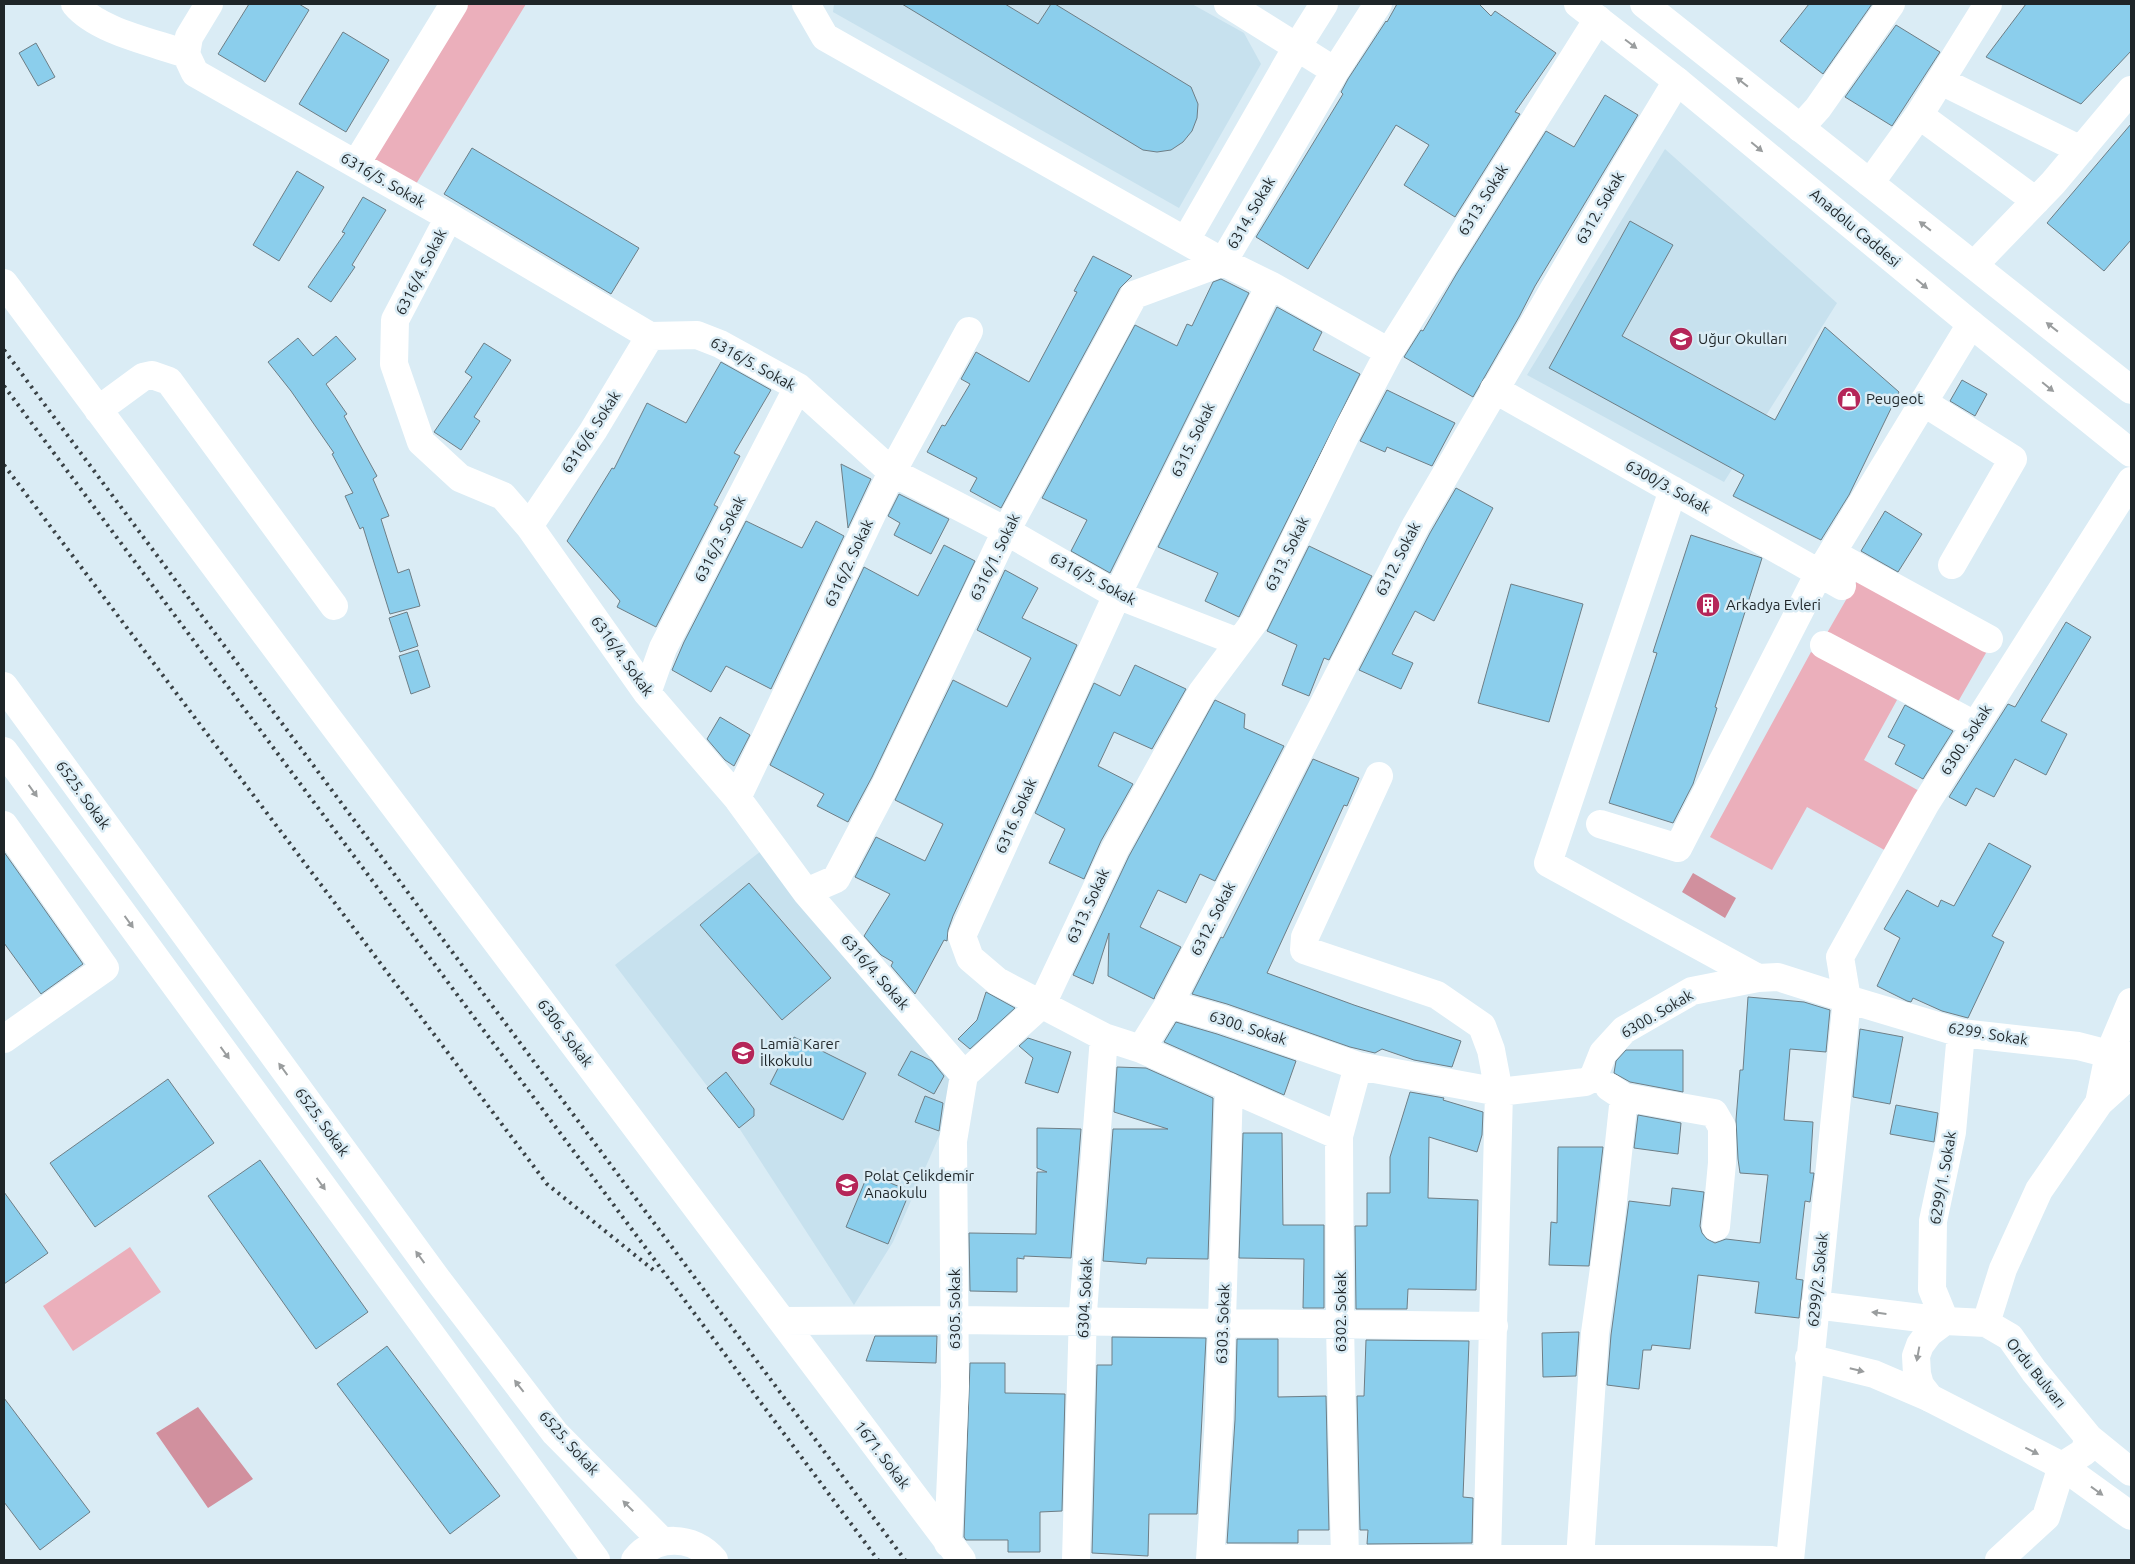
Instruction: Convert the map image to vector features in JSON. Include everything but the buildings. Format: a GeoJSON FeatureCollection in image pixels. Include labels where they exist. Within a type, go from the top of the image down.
{"type":"FeatureCollection","features":[{"type":"Feature","properties":{"kind":"main road"},"geometry":{"type":"LineString","coordinates":[[75,4],[84,14],[104,26],[186,54],[189,37],[209,4]]}},
{"type":"Feature","properties":{"kind":"main road"},"geometry":{"type":"LineString","coordinates":[[356,164],[454,4]]}},
{"type":"Feature","properties":{"kind":"main road"},"geometry":{"type":"LineString","coordinates":[[806,4],[826,37],[1223,262]]}},
{"type":"Feature","properties":{"kind":"main road"},"geometry":{"type":"LineString","coordinates":[[1228,4],[1335,71]]}},
{"type":"Feature","properties":{"kind":"main road"},"geometry":{"type":"LineString","coordinates":[[1186,240],[1297,46],[1324,4]]}},
{"type":"Feature","properties":{"kind":"main road","name":"6314. Sokak"},"geometry":{"type":"LineString","coordinates":[[1378,4],[1335,71],[1223,262],[1270,285],[1389,352]]}},
{"type":"Feature","properties":{"kind":"main road"},"geometry":{"type":"LineString","coordinates":[[1644,4],[2131,390]]}},
{"type":"Feature","properties":{"kind":"main road"},"geometry":{"type":"LineString","coordinates":[[1800,128],[1818,108],[1891,4]]}},
{"type":"Feature","properties":{"kind":"main road"},"geometry":{"type":"LineString","coordinates":[[1870,183],[1919,115],[1988,4]]}},
{"type":"Feature","properties":{"kind":"main road","name":"Anadolu Caddesi"},"geometry":{"type":"LineString","coordinates":[[1588,12],[1677,81],[1971,324],[2131,453]]}},
{"type":"Feature","properties":{"kind":"main road","name":"6313. Sokak"},"geometry":{"type":"LineString","coordinates":[[964,1075],[1042,1004],[1115,849],[1202,692],[1255,621],[1351,424],[1389,352],[1588,12]]}},
{"type":"Feature","properties":{"kind":"main road","name":"6316/5. Sokak"},"geometry":{"type":"LineString","coordinates":[[186,54],[195,73],[449,217],[650,336],[697,335],[720,344],[798,387],[892,472],[1006,531],[1117,595],[1238,642]]}},
{"type":"Feature","properties":{"kind":"main road","name":"6312. Sokak"},"geometry":{"type":"LineString","coordinates":[[1141,1049],[1170,1004],[1416,525],[1494,389],[1677,81]]}},
{"type":"Feature","properties":{"kind":"main road"},"geometry":{"type":"LineString","coordinates":[[1941,81],[2081,150]]}},
{"type":"Feature","properties":{"kind":"main road"},"geometry":{"type":"LineString","coordinates":[[1974,265],[2036,201],[2131,90]]}},
{"type":"Feature","properties":{"kind":"main road"},"geometry":{"type":"LineString","coordinates":[[1919,115],[2036,201]]}},
{"type":"Feature","properties":{"kind":"main road","name":"6316/4. Sokak"},"geometry":{"type":"LineString","coordinates":[[449,217],[395,320],[394,364],[421,442],[460,478],[503,496],[529,526],[647,693],[737,798],[806,892],[964,1075]]}},
{"type":"Feature","properties":{"kind":"main road","name":"6316/1. Sokak"},"geometry":{"type":"LineString","coordinates":[[806,892],[836,879],[886,784],[1006,531],[1134,295],[1223,262]]}},
{"type":"Feature","properties":{"kind":"main road","name":"6306. Sokak"},"geometry":{"type":"LineString","coordinates":[[4,283],[328,718],[803,1349]]}},
{"type":"Feature","properties":{"kind":"main road","name":"6315. Sokak"},"geometry":{"type":"LineString","coordinates":[[1117,595],[1270,285]]}},
{"type":"Feature","properties":{"kind":"main road"},"geometry":{"type":"LineString","coordinates":[[1600,824],[1678,848],[1923,402],[1971,324]]}},
{"type":"Feature","properties":{"kind":"main road","name":"6316/2. Sokak"},"geometry":{"type":"LineString","coordinates":[[737,798],[892,472],[969,330]]}},
{"type":"Feature","properties":{"kind":"main road","name":"6316/6. Sokak"},"geometry":{"type":"LineString","coordinates":[[529,526],[593,431],[650,336]]}},
{"type":"Feature","properties":{"kind":"main road"},"geometry":{"type":"LineString","coordinates":[[98,410],[143,376],[152,375],[169,381],[334,606]]}},
{"type":"Feature","properties":{"kind":"main road","name":"6316/3. Sokak"},"geometry":{"type":"LineString","coordinates":[[647,693],[663,648],[798,387]]}},
{"type":"Feature","properties":{"kind":"main road","name":"6300/3. Sokak"},"geometry":{"type":"LineString","coordinates":[[1494,389],[1673,490],[1831,571],[1989,638]]}},
{"type":"Feature","properties":{"kind":"main road"},"geometry":{"type":"LineString","coordinates":[[1923,402],[2013,459],[1952,565]]}},
{"type":"Feature","properties":{"kind":"main road","name":"6300. Sokak"},"geometry":{"type":"LineString","coordinates":[[1170,1004],[1222,1019],[1358,1066],[1499,1092],[1584,1082],[1593,1078],[1603,1052],[1624,1030],[1692,991],[1758,978],[1778,977],[1847,999],[1840,957],[1926,803],[2131,481]]}},
{"type":"Feature","properties":{"kind":"main road"},"geometry":{"type":"LineString","coordinates":[[1673,490],[1548,864],[1758,978]]}},
{"type":"Feature","properties":{"kind":"main road","name":"6316. Sokak"},"geometry":{"type":"LineString","coordinates":[[1117,595],[962,936],[970,958],[996,981],[1104,1037],[1141,1049],[1339,1136]]}},
{"type":"Feature","properties":{"kind":"main road"},"geometry":{"type":"LineString","coordinates":[[1824,645],[1975,725]]}},
{"type":"Feature","properties":{"kind":"main road","name":"6525. Sokak"},"geometry":{"type":"LineString","coordinates":[[4,686],[448,1294],[556,1433],[662,1541]]}},
{"type":"Feature","properties":{"kind":"main road"},"geometry":{"type":"LineString","coordinates":[[4,751],[596,1560]]}},
{"type":"Feature","properties":{"kind":"main road"},"geometry":{"type":"LineString","coordinates":[[1379,776],[1305,937],[1304,950],[1437,995],[1482,1026],[1491,1050],[1499,1092],[1488,1559]]}},
{"type":"Feature","properties":{"kind":"main road"},"geometry":{"type":"LineString","coordinates":[[4,825],[104,968],[4,1039]]}},
{"type":"Feature","properties":{"kind":"main road","name":"6299. Sokak"},"geometry":{"type":"LineString","coordinates":[[1847,999],[1960,1032],[2078,1046],[2120,1055]]}},
{"type":"Feature","properties":{"kind":"main road","name":"6299/2. Sokak"},"geometry":{"type":"LineString","coordinates":[[1790,1560],[1809,1358],[1847,999]]}},
{"type":"Feature","properties":{"kind":"main road"},"geometry":{"type":"LineString","coordinates":[[1986,1323],[2003,1269],[2039,1190],[2099,1103],[2120,1055],[2131,1002]]}},
{"type":"Feature","properties":{"kind":"main road","name":"6299/1. Sokak"},"geometry":{"type":"LineString","coordinates":[[1944,1321],[1932,1289],[1933,1221],[1952,1132],[1960,1032]]}},
{"type":"Feature","properties":{"kind":"main road","name":"6304. Sokak"},"geometry":{"type":"LineString","coordinates":[[1076,1560],[1082,1322],[1104,1037]]}},
{"type":"Feature","properties":{"kind":"main road","name":"6302. Sokak"},"geometry":{"type":"LineString","coordinates":[[1345,1560],[1340,1325],[1339,1136],[1358,1066]]}},
{"type":"Feature","properties":{"kind":"main road"},"geometry":{"type":"LineString","coordinates":[[2099,1103],[2131,1074]]}},
{"type":"Feature","properties":{"kind":"main road","name":"6305. Sokak"},"geometry":{"type":"LineString","coordinates":[[955,1552],[956,1320],[953,1141],[964,1075]]}},
{"type":"Feature","properties":{"kind":"main road"},"geometry":{"type":"LineString","coordinates":[[1593,1078],[1624,1096],[1714,1113],[1722,1127],[1722,1163],[1716,1227]]}},
{"type":"Feature","properties":{"kind":"main road","name":"6303. Sokak"},"geometry":{"type":"LineString","coordinates":[[1222,1560],[1219,1419],[1229,1087]]}},
{"type":"Feature","properties":{"kind":"main road"},"geometry":{"type":"LineString","coordinates":[[1580,1558],[1595,1333],[1611,1218],[1624,1096]]}},
{"type":"Feature","properties":{"kind":"main road","name":"Ordu Bulvarı"},"geometry":{"type":"LineString","coordinates":[[1816,1305],[1944,1321],[1986,1323],[2010,1337],[2034,1371],[2089,1438],[2131,1472]]}},
{"type":"Feature","properties":{"kind":"main road"},"geometry":{"type":"LineString","coordinates":[[782,1321],[956,1320],[1494,1326]]}},
{"type":"Feature","properties":{"kind":"main road"},"geometry":{"type":"LineString","coordinates":[[1930,1398],[1920,1385],[1916,1356],[1920,1345],[1929,1333],[1944,1321]]}},
{"type":"Feature","properties":{"kind":"main road","name":"1671. Sokak"},"geometry":{"type":"LineString","coordinates":[[803,1349],[955,1552]]}},
{"type":"Feature","properties":{"kind":"main road"},"geometry":{"type":"LineString","coordinates":[[1809,1358],[1874,1374],[1930,1398],[2062,1466],[2131,1516]]}},
{"type":"Feature","properties":{"kind":"main road"},"geometry":{"type":"LineString","coordinates":[[1999,1560],[2046,1517],[2062,1466],[2084,1452],[2089,1438]]}},
{"type":"Feature","properties":{"kind":"main road"},"geometry":{"type":"LineString","coordinates":[[636,1560],[649,1548],[662,1541],[679,1541],[694,1545],[708,1553],[714,1560]]}},
{"type":"Feature","properties":{"kind":"main road"},"geometry":{"type":"LineString","coordinates":[[1222,1560],[1580,1558],[1772,1560]]}},
{"type":"Feature","properties":{"kind":"shaded area"},"geometry":{"type":"Polygon","coordinates":[[[464,4],[526,4],[416,184],[371,159],[464,4]]]}},
{"type":"Feature","properties":{"kind":"shaded area"},"geometry":{"type":"Polygon","coordinates":[[[834,4],[1192,4],[1244,33],[1261,64],[1179,208],[833,12],[834,4]]]}},
{"type":"Feature","properties":{"kind":"shaded area","name":"Uğur Okulları"},"geometry":{"type":"Polygon","coordinates":[[[1665,149],[1837,303],[1724,482],[1527,375],[1665,149]]]}},
{"type":"Feature","properties":{"kind":"shaded area"},"geometry":{"type":"Polygon","coordinates":[[[1862,572],[1990,646],[1955,707],[1827,633],[1862,572]]]}},
{"type":"Feature","properties":{"kind":"shaded area"},"geometry":{"type":"Polygon","coordinates":[[[1811,652],[1897,700],[1864,760],[1921,792],[1888,852],[1807,807],[1772,870],[1710,837],[1811,652]]]}},
{"type":"Feature","properties":{"kind":"shaded area"},"geometry":{"type":"Polygon","coordinates":[[[761,851],[956,1074],[957,1095],[893,1242],[854,1305],[739,1128],[615,965],[761,851]]]}},
{"type":"Feature","properties":{"kind":"shaded area"},"geometry":{"type":"Polygon","coordinates":[[[1693,873],[1736,898],[1725,918],[1682,892],[1693,873]]]}},
{"type":"Feature","properties":{"kind":"shaded area"},"geometry":{"type":"Polygon","coordinates":[[[130,1247],[161,1292],[73,1351],[43,1306],[130,1247]]]}},
{"type":"Feature","properties":{"kind":"shaded area"},"geometry":{"type":"Polygon","coordinates":[[[198,1407],[253,1479],[208,1508],[156,1433],[198,1407]]]}},
{"type":"Feature","properties":{"kind":"railway"},"geometry":{"type":"LineString","coordinates":[[4,350],[905,1560]]}},
{"type":"Feature","properties":{"kind":"railway"},"geometry":{"type":"LineString","coordinates":[[4,386],[878,1560]]}},
{"type":"Feature","properties":{"kind":"railway"},"geometry":{"type":"LineString","coordinates":[[4,465],[547,1184],[657,1273]]}},
{"type":"Feature","properties":{"kind":"place","name":"Uğur Okulları"},"geometry":{"type":"Point","coordinates":[1681,339]}},
{"type":"Feature","properties":{"kind":"place","name":"Peugeot"},"geometry":{"type":"Point","coordinates":[1849,399]}},
{"type":"Feature","properties":{"kind":"place","name":"Arkadya Evleri"},"geometry":{"type":"Point","coordinates":[1708,605]}},
{"type":"Feature","properties":{"kind":"place","name":"Lamia Karer İlkokulu"},"geometry":{"type":"Point","coordinates":[743,1053]}},
{"type":"Feature","properties":{"kind":"place","name":"Polat Çelikdemir Anaokulu"},"geometry":{"type":"Point","coordinates":[847,1185]}}]}
